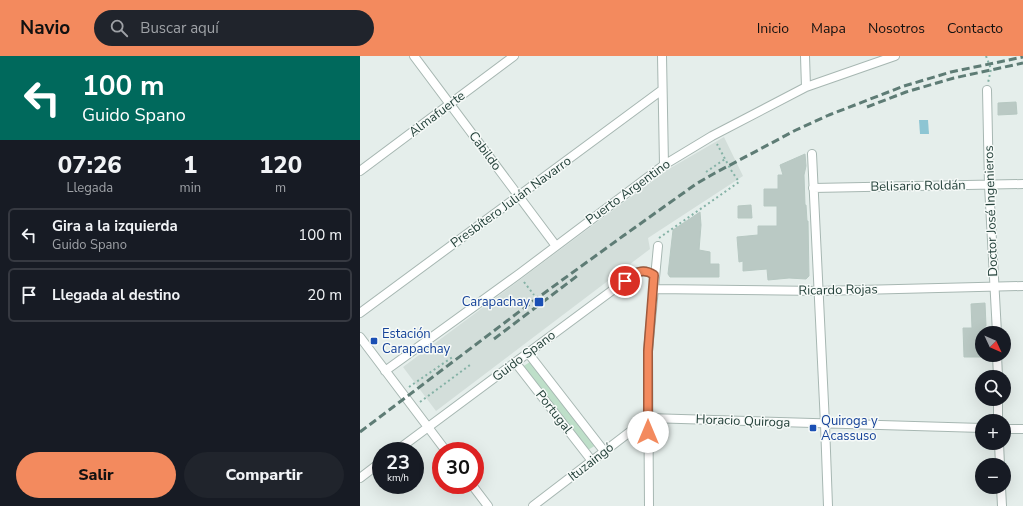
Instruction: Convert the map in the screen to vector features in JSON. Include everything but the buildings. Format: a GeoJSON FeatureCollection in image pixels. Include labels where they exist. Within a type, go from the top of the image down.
{"type":"FeatureCollection","features":[{"type":"Feature","properties":{"kind":"street","name":"Cabildo"},"geometry":{"type":"LineString","coordinates":[[414,56],[556,246]]}},
{"type":"Feature","properties":{"kind":"street","name":"Almafuerte"},"geometry":{"type":"LineString","coordinates":[[360,172],[514,56]]}},
{"type":"Feature","properties":{"kind":"street"},"geometry":{"type":"LineString","coordinates":[[662,56],[664,165]]}},
{"type":"Feature","properties":{"kind":"street"},"geometry":{"type":"LineString","coordinates":[[805,56],[806,86]]}},
{"type":"Feature","properties":{"kind":"street","name":"Puerto Argentino"},"geometry":{"type":"LineString","coordinates":[[385,371],[519,274],[664,165],[712,136],[806,86],[895,56]]}},
{"type":"Feature","properties":{"kind":"street","name":"Presbítero Julián Navarro"},"geometry":{"type":"LineString","coordinates":[[360,314],[662,90]]}},
{"type":"Feature","properties":{"kind":"street","name":"Doctor José Ingenieros"},"geometry":{"type":"LineString","coordinates":[[987,90],[989,184],[997,326]]}},
{"type":"Feature","properties":{"kind":"street"},"geometry":{"type":"LineString","coordinates":[[812,154],[828,506]]}},
{"type":"Feature","properties":{"kind":"street","name":"Belisario Roldán"},"geometry":{"type":"LineString","coordinates":[[813,188],[1023,184]]}},
{"type":"Feature","properties":{"kind":"street"},"geometry":{"type":"LineString","coordinates":[[649,506],[648,351],[654,275],[658,246]]}},
{"type":"Feature","properties":{"kind":"street","name":"Guido Spano"},"geometry":{"type":"LineString","coordinates":[[408,442],[637,272],[644,271],[654,275]]}},
{"type":"Feature","properties":{"kind":"street","name":"Ricardo Rojas"},"geometry":{"type":"LineString","coordinates":[[653,290],[819,291],[1023,286]]}},
{"type":"Feature","properties":{"kind":"street"},"geometry":{"type":"LineString","coordinates":[[360,337],[439,442]]}},
{"type":"Feature","properties":{"kind":"street","name":"Portugal"},"geometry":{"type":"LineString","coordinates":[[528,353],[604,451]]}},
{"type":"Feature","properties":{"kind":"street","name":"Portugal"},"geometry":{"type":"LineString","coordinates":[[515,362],[592,461]]}},
{"type":"Feature","properties":{"kind":"street","name":"Horacio Quiroga"},"geometry":{"type":"LineString","coordinates":[[648,418],[975,428]]}},
{"type":"Feature","properties":{"kind":"street","name":"Ituzaingó"},"geometry":{"type":"LineString","coordinates":[[533,506],[648,418]]}},
{"type":"Feature","properties":{"kind":"street"},"geometry":{"type":"LineString","coordinates":[[1011,429],[1023,429]]}},
{"type":"Feature","properties":{"kind":"street"},"geometry":{"type":"LineString","coordinates":[[360,478],[372,469]]}},
{"type":"Feature","properties":{"kind":"street"},"geometry":{"type":"LineString","coordinates":[[479,494],[488,506]]}},
{"type":"Feature","properties":{"kind":"street"},"geometry":{"type":"LineString","coordinates":[[1001,494],[1002,506]]}},
{"type":"Feature","properties":{"kind":"path"},"geometry":{"type":"LineString","coordinates":[[986,56],[991,70],[987,90]]}},
{"type":"Feature","properties":{"kind":"path"},"geometry":{"type":"LineString","coordinates":[[658,246],[657,239],[739,182],[712,136]]}},
{"type":"Feature","properties":{"kind":"path"},"geometry":{"type":"LineString","coordinates":[[706,172],[725,159]]}},
{"type":"Feature","properties":{"kind":"path"},"geometry":{"type":"LineString","coordinates":[[519,274],[534,295]]}},
{"type":"Feature","properties":{"kind":"path"},"geometry":{"type":"LineString","coordinates":[[401,392],[454,356]]}},
{"type":"Feature","properties":{"kind":"path"},"geometry":{"type":"LineString","coordinates":[[412,407],[470,365]]}},
{"type":"Feature","properties":{"kind":"shaded area"},"geometry":{"type":"Polygon","coordinates":[[[724,137],[743,176],[648,238],[650,249],[436,411],[403,367],[667,170],[724,137]]]}},
{"type":"Feature","properties":{"kind":"green space"},"geometry":{"type":"Polygon","coordinates":[[[530,362],[596,445],[588,450],[522,367],[530,362]]]}},
{"type":"Feature","properties":{"kind":"water"},"geometry":{"type":"Polygon","coordinates":[[[919,120],[928,120],[929,134],[920,134],[919,120]]]}},
{"type":"Feature","properties":{"kind":"railway"},"geometry":{"type":"LineString","coordinates":[[360,432],[536,299],[696,184],[715,173],[796,130],[829,115],[904,86],[951,72],[1023,57]]}},
{"type":"Feature","properties":{"kind":"railway"},"geometry":{"type":"LineString","coordinates":[[867,107],[906,92],[954,78],[1023,63]]}},
{"type":"Feature","properties":{"kind":"railway"},"geometry":{"type":"LineString","coordinates":[[494,339],[577,276]]}},
{"type":"Feature","properties":{"kind":"place","name":"Carapachay"},"geometry":{"type":"Point","coordinates":[539,302]}},
{"type":"Feature","properties":{"kind":"place","name":"Estación Carapachay"},"geometry":{"type":"Point","coordinates":[374,341]}},
{"type":"Feature","properties":{"kind":"place","name":"Quiroga y Acassuso"},"geometry":{"type":"Point","coordinates":[813,428]}},
{"type":"Feature","properties":{"kind":"route"},"geometry":{"type":"LineString","coordinates":[[625,281],[637,272],[650,272],[654,275],[648,351],[648,432]]}}]}
